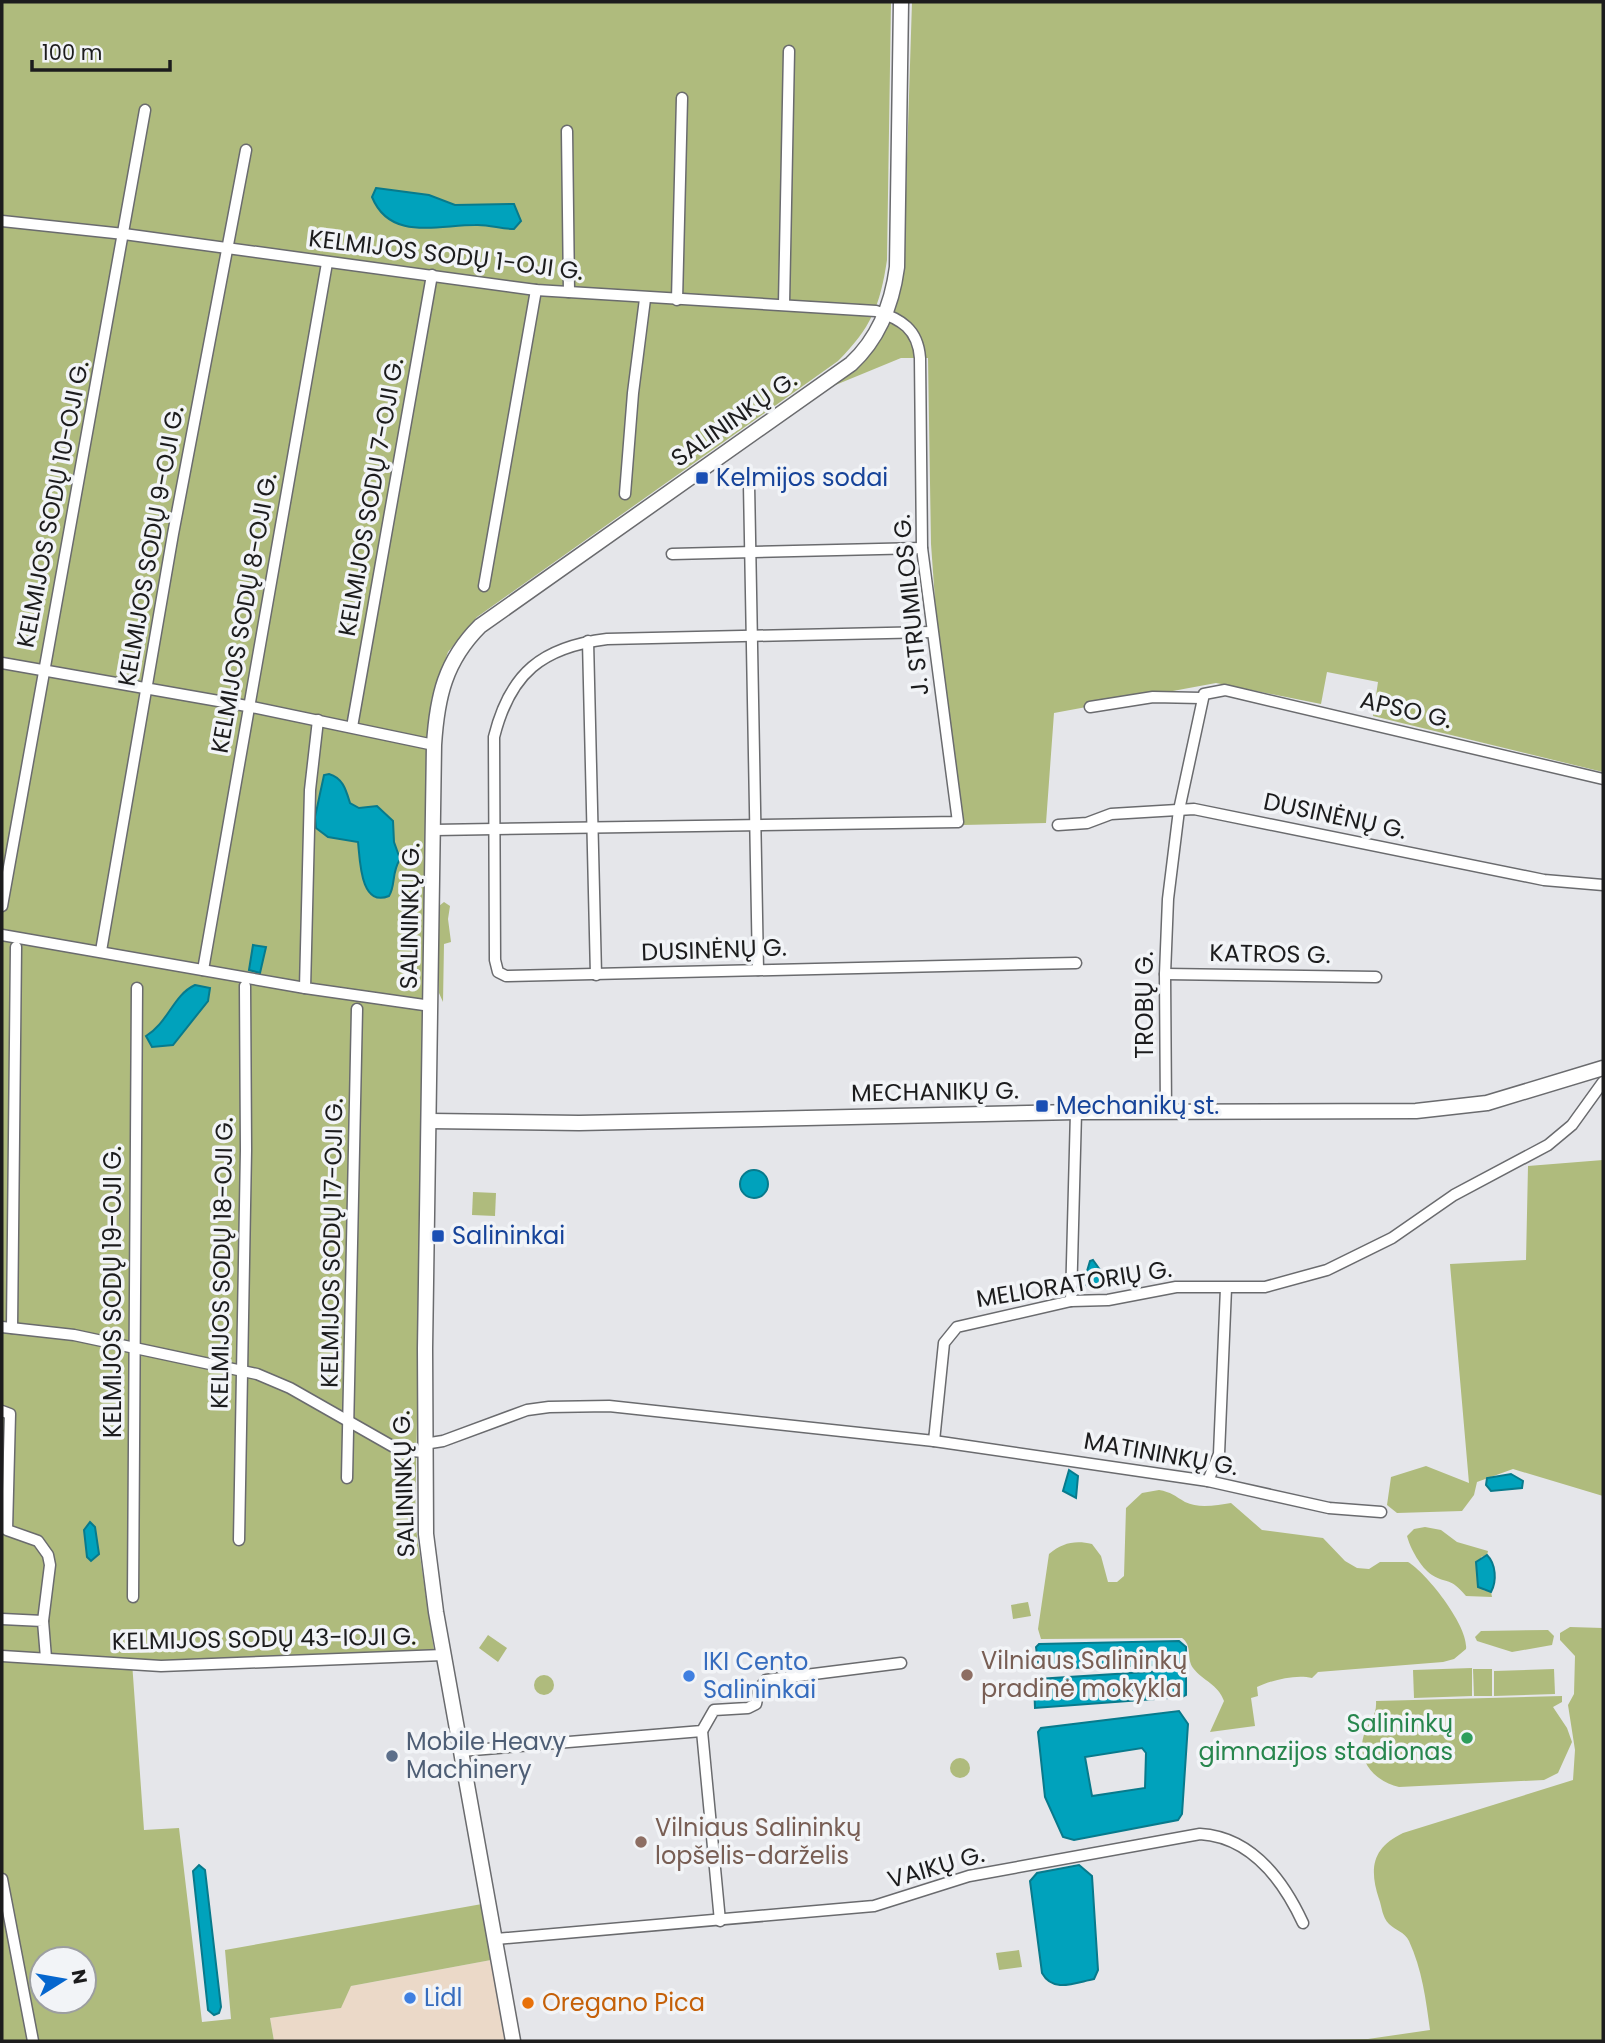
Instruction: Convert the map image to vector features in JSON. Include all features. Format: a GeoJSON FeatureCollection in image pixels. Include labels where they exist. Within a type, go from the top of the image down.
{"type":"FeatureCollection","features":[{"type":"Feature","properties":{"kind":"main road","name":"SALININKŲ G."},"geometry":{"type":"LineString","coordinates":[[513,2041],[443,1655],[426,1543],[424,1448],[434,745],[442,682],[456,653],[480,626],[851,364],[874,338],[886,314],[898,267],[901,2]]}},
{"type":"Feature","properties":{"kind":"main road","name":"MECHANIKŲ G."},"geometry":{"type":"LineString","coordinates":[[429,1121],[579,1123],[1076,1112],[1442,1109],[1487,1103],[1603,1068]]}},
{"type":"Feature","properties":{"kind":"street"},"geometry":{"type":"LineString","coordinates":[[783,304],[789,51]]}},
{"type":"Feature","properties":{"kind":"street"},"geometry":{"type":"LineString","coordinates":[[677,300],[682,98]]}},
{"type":"Feature","properties":{"kind":"street","name":"KELMIJOS SODŲ 10-OJI G."},"geometry":{"type":"LineString","coordinates":[[2,906],[145,110]]}},
{"type":"Feature","properties":{"kind":"street"},"geometry":{"type":"LineString","coordinates":[[567,131],[569,292]]}},
{"type":"Feature","properties":{"kind":"street","name":"KELMIJOS SODŲ 9-OJI G."},"geometry":{"type":"LineString","coordinates":[[101,951],[146,689],[246,149]]}},
{"type":"Feature","properties":{"kind":"street","name":"KELMIJOS SODŲ 1-OJI G."},"geometry":{"type":"LineString","coordinates":[[2,221],[124,234],[536,290],[645,299],[783,304],[867,310],[886,314]]}},
{"type":"Feature","properties":{"kind":"street","name":"KELMIJOS SODŲ 8-OJI G."},"geometry":{"type":"LineString","coordinates":[[203,970],[247,706],[327,263]]}},
{"type":"Feature","properties":{"kind":"street","name":"KELMIJOS SODŲ 7-OJI G."},"geometry":{"type":"LineString","coordinates":[[352,727],[432,275]]}},
{"type":"Feature","properties":{"kind":"street"},"geometry":{"type":"LineString","coordinates":[[484,586],[536,290]]}},
{"type":"Feature","properties":{"kind":"street"},"geometry":{"type":"LineString","coordinates":[[625,494],[633,393],[645,299]]}},
{"type":"Feature","properties":{"kind":"street","name":"J. STRUMILOS G."},"geometry":{"type":"LineString","coordinates":[[755,825],[958,822],[922,548],[919,346],[904,322],[886,314]]}},
{"type":"Feature","properties":{"kind":"street"},"geometry":{"type":"LineString","coordinates":[[749,484],[758,970]]}},
{"type":"Feature","properties":{"kind":"street"},"geometry":{"type":"LineString","coordinates":[[672,554],[922,548]]}},
{"type":"Feature","properties":{"kind":"street","name":"DUSINĖNŲ G."},"geometry":{"type":"LineString","coordinates":[[932,632],[588,642],[564,647],[537,662],[510,692],[500,713],[494,737],[495,960],[498,972],[506,976],[596,975],[1076,963]]}},
{"type":"Feature","properties":{"kind":"street"},"geometry":{"type":"LineString","coordinates":[[588,642],[596,975]]}},
{"type":"Feature","properties":{"kind":"street"},"geometry":{"type":"LineString","coordinates":[[2,663],[247,706],[434,745]]}},
{"type":"Feature","properties":{"kind":"street","name":"APSO G."},"geometry":{"type":"LineString","coordinates":[[1090,707],[1153,697],[1201,698],[1210,691],[1225,690],[1603,779]]}},
{"type":"Feature","properties":{"kind":"street"},"geometry":{"type":"LineString","coordinates":[[1179,810],[1201,698]]}},
{"type":"Feature","properties":{"kind":"street"},"geometry":{"type":"LineString","coordinates":[[305,988],[310,790],[318,720]]}},
{"type":"Feature","properties":{"kind":"street","name":"DUSINĖNŲ G."},"geometry":{"type":"LineString","coordinates":[[1058,825],[1087,822],[1111,814],[1194,809],[1544,880],[1603,885]]}},
{"type":"Feature","properties":{"kind":"street","name":"TROBŲ G."},"geometry":{"type":"LineString","coordinates":[[1166,1112],[1165,974],[1168,899],[1179,810]]}},
{"type":"Feature","properties":{"kind":"street"},"geometry":{"type":"LineString","coordinates":[[433,830],[755,825]]}},
{"type":"Feature","properties":{"kind":"street"},"geometry":{"type":"LineString","coordinates":[[2,935],[305,988],[431,1006]]}},
{"type":"Feature","properties":{"kind":"street"},"geometry":{"type":"LineString","coordinates":[[16,947],[15,1162],[7,1328],[74,1335],[272,1380],[399,1450],[424,1448],[527,1410],[549,1407],[610,1406],[934,1441]]}},
{"type":"Feature","properties":{"kind":"street","name":"KATROS G."},"geometry":{"type":"LineString","coordinates":[[1165,974],[1376,977]]}},
{"type":"Feature","properties":{"kind":"street","name":"KELMIJOS SODŲ 18-OJI G."},"geometry":{"type":"LineString","coordinates":[[240,1540],[246,1150],[245,986]]}},
{"type":"Feature","properties":{"kind":"street","name":"KELMIJOS SODŲ 19-OJI G."},"geometry":{"type":"LineString","coordinates":[[133,1597],[132,1348],[137,988]]}},
{"type":"Feature","properties":{"kind":"street","name":"KELMIJOS SODŲ 17-OJI G."},"geometry":{"type":"LineString","coordinates":[[346,1478],[357,1009]]}},
{"type":"Feature","properties":{"kind":"street","name":"MELIORATORIŲ G."},"geometry":{"type":"LineString","coordinates":[[934,1441],[941,1357],[949,1334],[957,1326],[1071,1301],[1108,1300],[1176,1287],[1265,1287],[1297,1281],[1327,1270],[1392,1238],[1454,1195],[1548,1145],[1572,1125],[1603,1082]]}},
{"type":"Feature","properties":{"kind":"street"},"geometry":{"type":"LineString","coordinates":[[1071,1301],[1076,1112]]}},
{"type":"Feature","properties":{"kind":"street"},"geometry":{"type":"LineString","coordinates":[[2,1161],[15,1162]]}},
{"type":"Feature","properties":{"kind":"street"},"geometry":{"type":"LineString","coordinates":[[1209,1481],[1219,1454],[1226,1288]]}},
{"type":"Feature","properties":{"kind":"street"},"geometry":{"type":"LineString","coordinates":[[2,1411],[10,1414],[7,1530],[38,1541],[49,1559],[43,1621],[46,1658]]}},
{"type":"Feature","properties":{"kind":"street","name":"MATININKŲ G."},"geometry":{"type":"LineString","coordinates":[[934,1441],[1209,1481],[1329,1508],[1381,1511]]}},
{"type":"Feature","properties":{"kind":"street"},"geometry":{"type":"LineString","coordinates":[[2,1619],[43,1621]]}},
{"type":"Feature","properties":{"kind":"street","name":"KELMIJOS SODŲ 43-IOJI G."},"geometry":{"type":"LineString","coordinates":[[2,1656],[161,1666],[443,1655]]}},
{"type":"Feature","properties":{"kind":"street"},"geometry":{"type":"LineString","coordinates":[[720,1921],[702,1731],[714,1710],[748,1708],[756,1704],[759,1689],[766,1680],[901,1663]]}},
{"type":"Feature","properties":{"kind":"street"},"geometry":{"type":"LineString","coordinates":[[461,1751],[702,1731]]}},
{"type":"Feature","properties":{"kind":"street","name":"VAIKŲ G."},"geometry":{"type":"LineString","coordinates":[[496,1939],[874,1906],[969,1876],[1200,1834],[1226,1839],[1268,1867],[1290,1895],[1303,1923]]}},
{"type":"Feature","properties":{"kind":"street"},"geometry":{"type":"LineString","coordinates":[[2,1879],[33,2041]]}},
{"type":"Feature","properties":{"kind":"shaded area"},"geometry":{"type":"Polygon","coordinates":[[[491,1960],[505,2041],[274,2041],[270,2018],[340,2008],[351,1986],[491,1960]]]}},
{"type":"Feature","properties":{"kind":"green space"},"geometry":{"type":"Polygon","coordinates":[[[2,2],[891,2],[887,260],[877,303],[859,338],[838,361],[477,617],[448,652],[431,700],[415,1522],[434,1650],[132,1662],[144,1830],[179,1828],[202,2022],[231,2019],[225,1950],[482,1904],[491,1960],[351,1986],[341,2008],[270,2018],[274,2041],[2,2041],[2,2]]]}},
{"type":"Feature","properties":{"kind":"green space"},"geometry":{"type":"Polygon","coordinates":[[[912,2],[1603,2],[1603,772],[1373,716],[1378,682],[1327,672],[1321,704],[1216,683],[1054,713],[1046,823],[963,825],[936,614],[931,544],[928,358],[901,358],[833,386],[877,342],[892,313],[897,295],[904,252],[912,2]]]}},
{"type":"Feature","properties":{"kind":"green space"},"geometry":{"type":"Polygon","coordinates":[[[444,902],[450,906],[448,919],[451,942],[444,944],[443,1002],[439,993],[439,906],[444,902]]]}},
{"type":"Feature","properties":{"kind":"green space"},"geometry":{"type":"Polygon","coordinates":[[[1603,1160],[1603,1496],[1513,1469],[1477,1482],[1474,1495],[1462,1511],[1397,1513],[1387,1505],[1391,1477],[1426,1466],[1469,1483],[1450,1264],[1526,1260],[1528,1166],[1603,1160]]]}},
{"type":"Feature","properties":{"kind":"green space"},"geometry":{"type":"Polygon","coordinates":[[[473,1192],[496,1193],[495,1216],[472,1215],[473,1192]]]}},
{"type":"Feature","properties":{"kind":"green space"},"geometry":{"type":"Polygon","coordinates":[[[1159,1490],[1196,1505],[1231,1503],[1262,1530],[1323,1538],[1345,1561],[1357,1568],[1369,1569],[1380,1562],[1408,1562],[1426,1577],[1445,1601],[1461,1628],[1466,1649],[1454,1659],[1443,1662],[1318,1672],[1312,1678],[1292,1677],[1270,1682],[1257,1687],[1258,1696],[1251,1698],[1255,1726],[1210,1732],[1224,1701],[1218,1690],[1193,1668],[1187,1645],[1182,1638],[1041,1639],[1038,1629],[1049,1554],[1069,1543],[1092,1544],[1101,1556],[1108,1582],[1117,1582],[1124,1576],[1126,1508],[1142,1493],[1159,1490]]]}},
{"type":"Feature","properties":{"kind":"green space"},"geometry":{"type":"Polygon","coordinates":[[[1425,1527],[1441,1530],[1457,1542],[1488,1551],[1487,1555],[1481,1557],[1483,1590],[1491,1592],[1492,1597],[1466,1596],[1452,1583],[1432,1575],[1424,1568],[1413,1552],[1407,1536],[1414,1529],[1425,1527]]]}},
{"type":"Feature","properties":{"kind":"green space"},"geometry":{"type":"Polygon","coordinates":[[[1028,1602],[1031,1616],[1013,1619],[1011,1605],[1028,1602]]]}},
{"type":"Feature","properties":{"kind":"green space"},"geometry":{"type":"Polygon","coordinates":[[[1570,1627],[1603,1628],[1603,2041],[1260,2041],[1368,2039],[1430,2030],[1423,1985],[1413,1952],[1407,1938],[1389,1924],[1382,1912],[1374,1878],[1376,1860],[1385,1845],[1403,1833],[1573,1780],[1575,1750],[1568,1705],[1574,1694],[1575,1656],[1560,1640],[1560,1633],[1570,1627]]]}},
{"type":"Feature","properties":{"kind":"green space"},"geometry":{"type":"Polygon","coordinates":[[[1548,1630],[1554,1636],[1552,1645],[1512,1652],[1477,1641],[1475,1637],[1481,1631],[1548,1630]]]}},
{"type":"Feature","properties":{"kind":"green space"},"geometry":{"type":"Polygon","coordinates":[[[488,1635],[507,1648],[498,1662],[479,1648],[488,1635]]]}},
{"type":"Feature","properties":{"kind":"green space"},"geometry":{"type":"Polygon","coordinates":[[[1472,1668],[1472,1696],[1414,1698],[1413,1670],[1472,1668]]]}},
{"type":"Feature","properties":{"kind":"green space"},"geometry":{"type":"Polygon","coordinates":[[[1473,1669],[1492,1669],[1492,1696],[1474,1696],[1473,1669]]]}},
{"type":"Feature","properties":{"kind":"green space"},"geometry":{"type":"Polygon","coordinates":[[[1554,1669],[1555,1694],[1494,1696],[1494,1671],[1554,1669]]]}},
{"type":"Feature","properties":{"kind":"green space"},"geometry":{"type":"Polygon","coordinates":[[[540,1675],[548,1675],[554,1685],[548,1695],[540,1695],[534,1689],[534,1681],[540,1675]]]}},
{"type":"Feature","properties":{"kind":"green space","name":"Salininkų gimnazijos stadionas"},"geometry":{"type":"Polygon","coordinates":[[[1562,1696],[1562,1702],[1553,1707],[1567,1728],[1572,1742],[1558,1773],[1544,1780],[1399,1787],[1375,1775],[1362,1751],[1362,1742],[1374,1714],[1376,1701],[1562,1696]]]}},
{"type":"Feature","properties":{"kind":"green space"},"geometry":{"type":"Polygon","coordinates":[[[956,1758],[964,1758],[970,1768],[964,1778],[956,1778],[950,1772],[950,1764],[956,1758]]]}},
{"type":"Feature","properties":{"kind":"green space"},"geometry":{"type":"Polygon","coordinates":[[[1019,1950],[1022,1967],[999,1970],[996,1953],[1019,1950]]]}},
{"type":"Feature","properties":{"kind":"water"},"geometry":{"type":"Polygon","coordinates":[[[376,188],[429,195],[455,205],[514,204],[521,221],[514,229],[480,225],[416,228],[402,225],[390,220],[380,211],[372,197],[376,188]]]}},
{"type":"Feature","properties":{"kind":"water"},"geometry":{"type":"Polygon","coordinates":[[[329,774],[341,782],[350,803],[359,808],[377,806],[393,821],[394,842],[400,859],[389,896],[379,898],[367,889],[361,870],[358,842],[328,837],[316,828],[315,817],[324,775],[329,774]]]}},
{"type":"Feature","properties":{"kind":"water"},"geometry":{"type":"Polygon","coordinates":[[[253,945],[266,947],[260,973],[249,970],[253,945]]]}},
{"type":"Feature","properties":{"kind":"water"},"geometry":{"type":"Polygon","coordinates":[[[195,985],[210,988],[208,1001],[173,1045],[152,1047],[146,1036],[160,1024],[181,995],[195,985]]]}},
{"type":"Feature","properties":{"kind":"water"},"geometry":{"type":"Polygon","coordinates":[[[754,1170],[764,1174],[768,1184],[764,1194],[754,1198],[744,1194],[740,1184],[744,1174],[754,1170]]]}},
{"type":"Feature","properties":{"kind":"water"},"geometry":{"type":"Polygon","coordinates":[[[1093,1260],[1108,1281],[1092,1288],[1086,1285],[1085,1278],[1090,1261],[1093,1260]]]}},
{"type":"Feature","properties":{"kind":"water"},"geometry":{"type":"Polygon","coordinates":[[[1069,1470],[1078,1476],[1076,1498],[1063,1491],[1069,1470]]]}},
{"type":"Feature","properties":{"kind":"water"},"geometry":{"type":"Polygon","coordinates":[[[1511,1474],[1523,1481],[1522,1488],[1491,1491],[1486,1485],[1487,1478],[1511,1474]]]}},
{"type":"Feature","properties":{"kind":"water"},"geometry":{"type":"Polygon","coordinates":[[[90,1522],[95,1527],[99,1554],[91,1561],[87,1557],[84,1530],[90,1522]]]}},
{"type":"Feature","properties":{"kind":"water"},"geometry":{"type":"Polygon","coordinates":[[[1487,1555],[1495,1573],[1491,1592],[1478,1587],[1476,1562],[1487,1555]]]}},
{"type":"Feature","properties":{"kind":"water"},"geometry":{"type":"Polygon","coordinates":[[[1179,1641],[1186,1647],[1186,1695],[1182,1697],[1035,1708],[1034,1682],[1037,1679],[1162,1671],[1163,1668],[1160,1665],[1039,1669],[1036,1647],[1039,1644],[1179,1641]]]}},
{"type":"Feature","properties":{"kind":"water"},"geometry":{"type":"Polygon","coordinates":[[[1179,1711],[1188,1724],[1182,1814],[1178,1820],[1074,1840],[1063,1837],[1045,1797],[1038,1732],[1041,1728],[1179,1711]],[[1142,1748],[1085,1757],[1092,1796],[1145,1788],[1146,1753],[1142,1748]]]}},
{"type":"Feature","properties":{"kind":"water"},"geometry":{"type":"Polygon","coordinates":[[[199,1865],[205,1870],[221,2007],[219,2013],[214,2015],[208,2010],[193,1871],[199,1865]]]}},
{"type":"Feature","properties":{"kind":"water"},"geometry":{"type":"Polygon","coordinates":[[[1079,1865],[1092,1876],[1098,1970],[1094,1979],[1058,1985],[1042,1973],[1030,1881],[1037,1873],[1079,1865]]]}},
{"type":"Feature","properties":{"kind":"place","name":"Kelmijos sodai"},"geometry":{"type":"Point","coordinates":[702,478]}},
{"type":"Feature","properties":{"kind":"place","name":"Mechanikų st."},"geometry":{"type":"Point","coordinates":[1042,1106]}},
{"type":"Feature","properties":{"kind":"place","name":"Salininkai"},"geometry":{"type":"Point","coordinates":[438,1236]}},
{"type":"Feature","properties":{"kind":"place","name":"Vilniaus Salininkų pradinė mokykla"},"geometry":{"type":"Point","coordinates":[967,1675]}},
{"type":"Feature","properties":{"kind":"place","name":"IKI Cento Salininkai"},"geometry":{"type":"Point","coordinates":[689,1676]}},
{"type":"Feature","properties":{"kind":"place","name":"Salininkų gimnazijos stadionas"},"geometry":{"type":"Point","coordinates":[1467,1738]}},
{"type":"Feature","properties":{"kind":"place","name":"Mobile Heavy Machinery"},"geometry":{"type":"Point","coordinates":[392,1756]}},
{"type":"Feature","properties":{"kind":"place","name":"Vilniaus Salininkų lopšelis-darželis"},"geometry":{"type":"Point","coordinates":[641,1842]}},
{"type":"Feature","properties":{"kind":"place","name":"Lidl"},"geometry":{"type":"Point","coordinates":[410,1998]}},
{"type":"Feature","properties":{"kind":"place","name":"Oregano Pica"},"geometry":{"type":"Point","coordinates":[528,2003]}}]}
